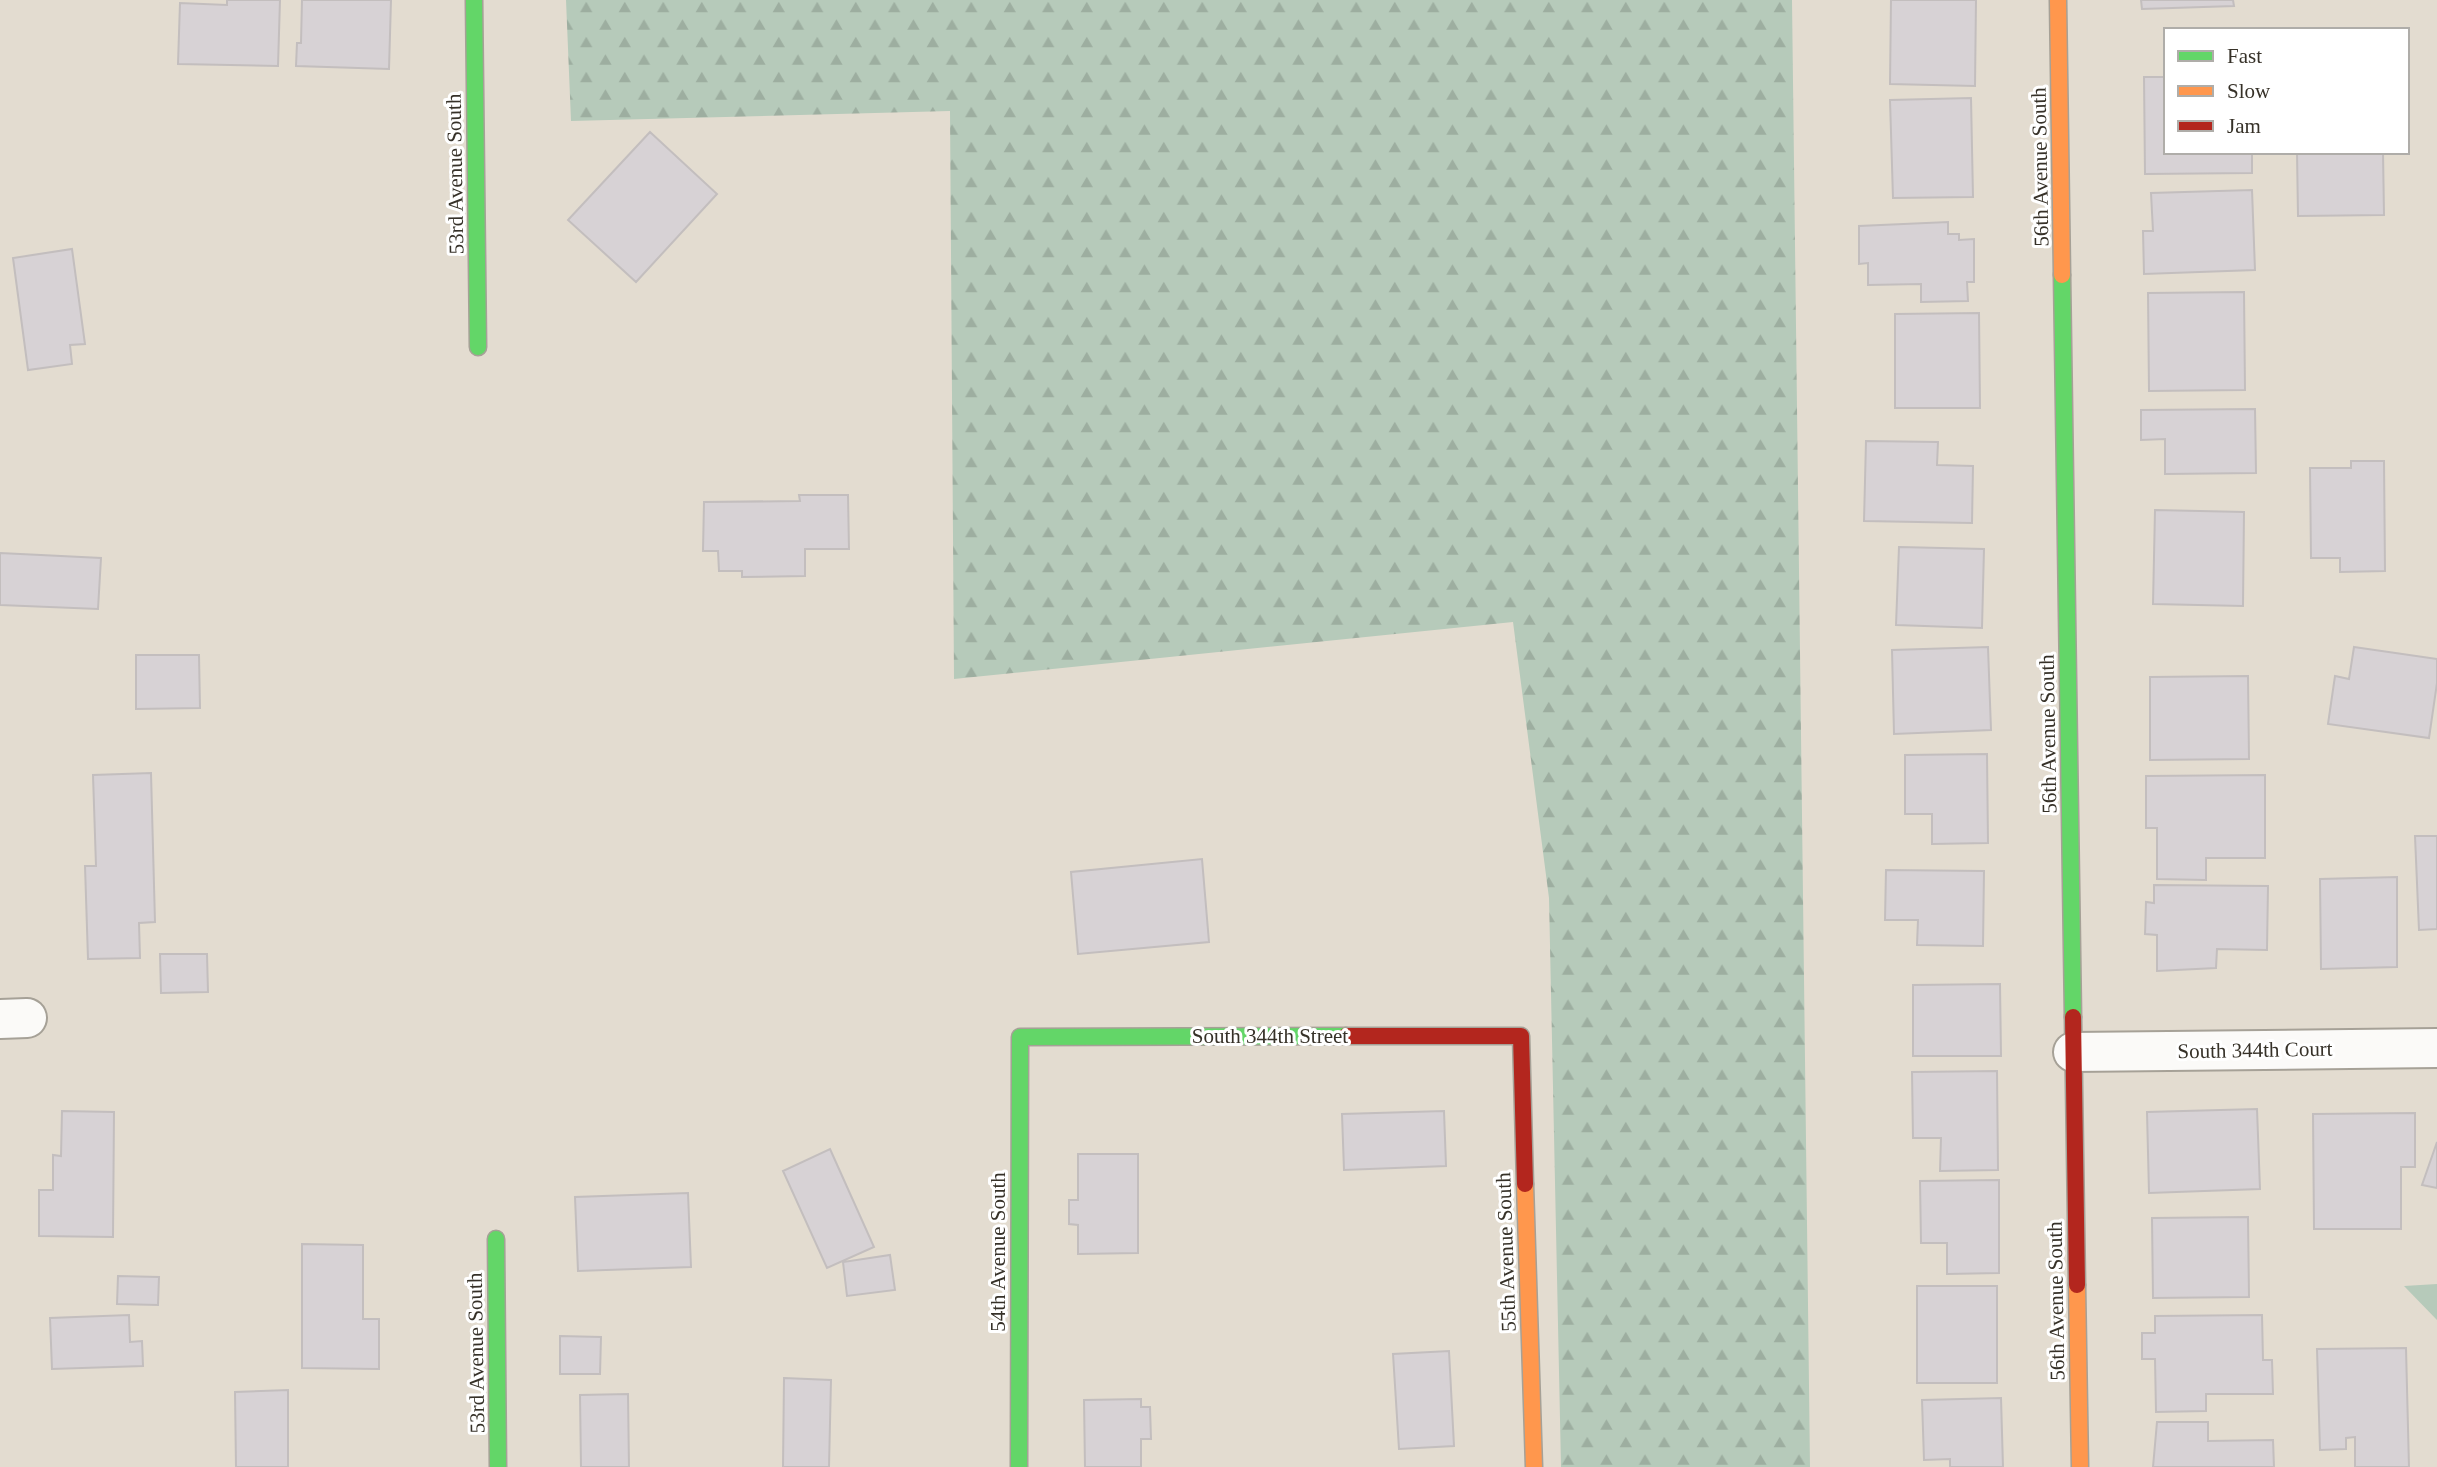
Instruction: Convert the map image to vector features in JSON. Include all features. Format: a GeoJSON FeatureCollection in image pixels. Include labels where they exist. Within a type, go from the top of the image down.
{"type":"FeatureCollection","features":[{"type":"Feature","properties":{"kind":"street","name":"53rd Avenue South"},"geometry":{"type":"LineString","coordinates":[[474,0],[478,347]]}},
{"type":"Feature","properties":{"kind":"street","name":"56th Avenue South"},"geometry":{"type":"LineString","coordinates":[[2058,0],[2080,1467]]}},
{"type":"Feature","properties":{"kind":"street","name":"South 344th Street"},"geometry":{"type":"LineString","coordinates":[[1020,1037],[1521,1036]]}},
{"type":"Feature","properties":{"kind":"street","name":"55th Avenue South"},"geometry":{"type":"LineString","coordinates":[[1521,1036],[1534,1467]]}},
{"type":"Feature","properties":{"kind":"street","name":"54th Avenue South"},"geometry":{"type":"LineString","coordinates":[[1019,1467],[1020,1037]]}},
{"type":"Feature","properties":{"kind":"street","name":"South 344th Court"},"geometry":{"type":"LineString","coordinates":[[2073,1052],[2437,1048]]}},
{"type":"Feature","properties":{"kind":"street","name":"53rd Avenue South"},"geometry":{"type":"LineString","coordinates":[[496,1239],[498,1467]]}},
{"type":"Feature","properties":{"kind":"green space"},"geometry":{"type":"Polygon","coordinates":[[[566,0],[1792,0],[1810,1467],[1561,1467],[1549,898],[1513,622],[954,679],[950,111],[571,121],[566,0]]]}},
{"type":"Feature","properties":{"kind":"green space"},"geometry":{"type":"Polygon","coordinates":[[[2437,1284],[2437,1320],[2404,1286],[2437,1284]]]}},
{"type":"Feature","properties":{"kind":"building"},"geometry":{"type":"Polygon","coordinates":[[[227,0],[280,0],[278,66],[178,64],[180,3],[227,5],[227,0]]]}},
{"type":"Feature","properties":{"kind":"building"},"geometry":{"type":"Polygon","coordinates":[[[302,0],[391,0],[389,69],[296,66],[297,43],[301,43],[302,0]]]}},
{"type":"Feature","properties":{"kind":"building"},"geometry":{"type":"Polygon","coordinates":[[[1891,0],[1976,0],[1975,86],[1890,84],[1891,0]]]}},
{"type":"Feature","properties":{"kind":"building"},"geometry":{"type":"Polygon","coordinates":[[[2141,0],[2233,0],[2234,6],[2142,9],[2141,0]]]}},
{"type":"Feature","properties":{"kind":"building"},"geometry":{"type":"Polygon","coordinates":[[[2144,77],[2164,77],[2164,154],[2252,154],[2252,173],[2145,174],[2144,77]]]}},
{"type":"Feature","properties":{"kind":"building"},"geometry":{"type":"Polygon","coordinates":[[[1971,98],[1973,197],[1893,198],[1890,100],[1971,98]]]}},
{"type":"Feature","properties":{"kind":"building"},"geometry":{"type":"Polygon","coordinates":[[[650,132],[717,194],[636,282],[568,220],[650,132]]]}},
{"type":"Feature","properties":{"kind":"building"},"geometry":{"type":"Polygon","coordinates":[[[2297,154],[2383,154],[2384,215],[2298,216],[2297,154]]]}},
{"type":"Feature","properties":{"kind":"building"},"geometry":{"type":"Polygon","coordinates":[[[2252,190],[2255,270],[2144,274],[2143,231],[2153,231],[2151,193],[2252,190]]]}},
{"type":"Feature","properties":{"kind":"building"},"geometry":{"type":"Polygon","coordinates":[[[1948,222],[1948,234],[1959,234],[1959,240],[1974,239],[1974,282],[1967,282],[1968,301],[1921,302],[1921,284],[1868,285],[1868,263],[1859,264],[1859,226],[1948,222]]]}},
{"type":"Feature","properties":{"kind":"building"},"geometry":{"type":"Polygon","coordinates":[[[72,249],[85,344],[70,345],[72,364],[28,370],[13,258],[72,249]]]}},
{"type":"Feature","properties":{"kind":"building"},"geometry":{"type":"Polygon","coordinates":[[[2244,292],[2245,390],[2149,391],[2148,293],[2244,292]]]}},
{"type":"Feature","properties":{"kind":"building"},"geometry":{"type":"Polygon","coordinates":[[[1979,313],[1980,408],[1895,408],[1895,314],[1979,313]]]}},
{"type":"Feature","properties":{"kind":"building"},"geometry":{"type":"Polygon","coordinates":[[[2255,409],[2256,473],[2165,474],[2165,439],[2141,440],[2141,410],[2255,409]]]}},
{"type":"Feature","properties":{"kind":"building"},"geometry":{"type":"Polygon","coordinates":[[[1866,441],[1938,442],[1937,465],[1973,466],[1972,523],[1864,521],[1866,441]]]}},
{"type":"Feature","properties":{"kind":"building"},"geometry":{"type":"Polygon","coordinates":[[[2351,461],[2384,461],[2385,571],[2340,572],[2340,558],[2311,558],[2310,468],[2351,468],[2351,461]]]}},
{"type":"Feature","properties":{"kind":"building"},"geometry":{"type":"Polygon","coordinates":[[[799,495],[848,495],[849,549],[805,549],[805,576],[742,577],[742,571],[719,571],[718,551],[703,551],[704,502],[800,501],[799,495]]]}},
{"type":"Feature","properties":{"kind":"building"},"geometry":{"type":"Polygon","coordinates":[[[2155,510],[2244,512],[2243,606],[2153,604],[2155,510]]]}},
{"type":"Feature","properties":{"kind":"building"},"geometry":{"type":"Polygon","coordinates":[[[1899,547],[1984,549],[1982,628],[1896,625],[1899,547]]]}},
{"type":"Feature","properties":{"kind":"building"},"geometry":{"type":"Polygon","coordinates":[[[0,553],[101,558],[98,609],[0,605],[0,553]]]}},
{"type":"Feature","properties":{"kind":"building"},"geometry":{"type":"Polygon","coordinates":[[[1988,647],[1991,730],[1894,734],[1892,650],[1988,647]]]}},
{"type":"Feature","properties":{"kind":"building"},"geometry":{"type":"Polygon","coordinates":[[[2354,647],[2437,659],[2437,683],[2429,738],[2328,724],[2335,676],[2349,679],[2354,647]]]}},
{"type":"Feature","properties":{"kind":"building"},"geometry":{"type":"Polygon","coordinates":[[[136,655],[199,655],[200,708],[136,709],[136,655]]]}},
{"type":"Feature","properties":{"kind":"building"},"geometry":{"type":"Polygon","coordinates":[[[2248,676],[2249,759],[2150,760],[2150,677],[2248,676]]]}},
{"type":"Feature","properties":{"kind":"building"},"geometry":{"type":"Polygon","coordinates":[[[1987,754],[1988,843],[1932,844],[1932,814],[1905,814],[1905,755],[1987,754]]]}},
{"type":"Feature","properties":{"kind":"building"},"geometry":{"type":"Polygon","coordinates":[[[151,773],[155,922],[139,923],[140,958],[88,959],[85,866],[96,866],[93,775],[151,773]]]}},
{"type":"Feature","properties":{"kind":"building"},"geometry":{"type":"Polygon","coordinates":[[[2265,775],[2265,858],[2206,858],[2206,880],[2157,879],[2157,828],[2146,828],[2146,776],[2265,775]]]}},
{"type":"Feature","properties":{"kind":"building"},"geometry":{"type":"Polygon","coordinates":[[[2415,836],[2437,836],[2437,929],[2419,930],[2415,836]]]}},
{"type":"Feature","properties":{"kind":"building"},"geometry":{"type":"Polygon","coordinates":[[[1202,859],[1209,942],[1078,954],[1071,872],[1202,859]]]}},
{"type":"Feature","properties":{"kind":"building"},"geometry":{"type":"Polygon","coordinates":[[[1886,870],[1984,871],[1983,946],[1917,945],[1918,920],[1885,920],[1886,870]]]}},
{"type":"Feature","properties":{"kind":"building"},"geometry":{"type":"Polygon","coordinates":[[[2397,877],[2397,967],[2321,969],[2320,879],[2397,877]]]}},
{"type":"Feature","properties":{"kind":"building"},"geometry":{"type":"Polygon","coordinates":[[[2154,885],[2268,886],[2267,950],[2217,949],[2216,968],[2157,971],[2157,935],[2145,934],[2146,902],[2154,903],[2154,885]]]}},
{"type":"Feature","properties":{"kind":"building"},"geometry":{"type":"Polygon","coordinates":[[[160,954],[207,954],[208,992],[161,993],[160,954]]]}},
{"type":"Feature","properties":{"kind":"building"},"geometry":{"type":"Polygon","coordinates":[[[2000,984],[2001,1056],[1913,1056],[1913,985],[2000,984]]]}},
{"type":"Feature","properties":{"kind":"building"},"geometry":{"type":"Polygon","coordinates":[[[1997,1071],[1998,1170],[1940,1171],[1941,1138],[1913,1138],[1912,1072],[1997,1071]]]}},
{"type":"Feature","properties":{"kind":"building"},"geometry":{"type":"Polygon","coordinates":[[[2257,1109],[2260,1189],[2149,1193],[2147,1112],[2257,1109]]]}},
{"type":"Feature","properties":{"kind":"building"},"geometry":{"type":"Polygon","coordinates":[[[62,1111],[114,1112],[113,1237],[39,1236],[39,1190],[53,1190],[53,1155],[61,1156],[62,1111]]]}},
{"type":"Feature","properties":{"kind":"building"},"geometry":{"type":"Polygon","coordinates":[[[1444,1111],[1446,1166],[1344,1170],[1342,1114],[1444,1111]]]}},
{"type":"Feature","properties":{"kind":"building"},"geometry":{"type":"Polygon","coordinates":[[[2415,1113],[2415,1167],[2401,1167],[2401,1229],[2314,1229],[2313,1114],[2415,1113]]]}},
{"type":"Feature","properties":{"kind":"building"},"geometry":{"type":"Polygon","coordinates":[[[2437,1142],[2437,1188],[2422,1185],[2437,1142]]]}},
{"type":"Feature","properties":{"kind":"building"},"geometry":{"type":"Polygon","coordinates":[[[830,1149],[874,1247],[827,1268],[783,1171],[830,1149]]]}},
{"type":"Feature","properties":{"kind":"building"},"geometry":{"type":"Polygon","coordinates":[[[1078,1154],[1138,1154],[1138,1253],[1078,1254],[1078,1225],[1069,1224],[1069,1200],[1078,1200],[1078,1154]]]}},
{"type":"Feature","properties":{"kind":"building"},"geometry":{"type":"Polygon","coordinates":[[[1999,1180],[1999,1273],[1947,1274],[1947,1243],[1921,1243],[1920,1181],[1999,1180]]]}},
{"type":"Feature","properties":{"kind":"building"},"geometry":{"type":"Polygon","coordinates":[[[688,1193],[691,1267],[578,1271],[575,1197],[688,1193]]]}},
{"type":"Feature","properties":{"kind":"building"},"geometry":{"type":"Polygon","coordinates":[[[2248,1217],[2249,1297],[2153,1298],[2152,1218],[2248,1217]]]}},
{"type":"Feature","properties":{"kind":"building"},"geometry":{"type":"Polygon","coordinates":[[[302,1244],[363,1245],[363,1319],[379,1319],[379,1369],[302,1368],[302,1244]]]}},
{"type":"Feature","properties":{"kind":"building"},"geometry":{"type":"Polygon","coordinates":[[[890,1255],[895,1290],[847,1296],[843,1262],[890,1255]]]}},
{"type":"Feature","properties":{"kind":"building"},"geometry":{"type":"Polygon","coordinates":[[[118,1276],[159,1277],[158,1305],[117,1304],[118,1276]]]}},
{"type":"Feature","properties":{"kind":"building"},"geometry":{"type":"Polygon","coordinates":[[[1917,1286],[1997,1286],[1997,1383],[1917,1383],[1917,1286]]]}},
{"type":"Feature","properties":{"kind":"building"},"geometry":{"type":"Polygon","coordinates":[[[129,1315],[130,1342],[142,1341],[143,1366],[52,1369],[50,1318],[129,1315]]]}},
{"type":"Feature","properties":{"kind":"building"},"geometry":{"type":"Polygon","coordinates":[[[2262,1315],[2263,1360],[2272,1360],[2273,1394],[2206,1394],[2206,1411],[2156,1412],[2155,1359],[2142,1359],[2142,1333],[2155,1333],[2155,1316],[2262,1315]]]}},
{"type":"Feature","properties":{"kind":"building"},"geometry":{"type":"Polygon","coordinates":[[[560,1336],[601,1337],[600,1374],[560,1374],[560,1336]]]}},
{"type":"Feature","properties":{"kind":"building"},"geometry":{"type":"Polygon","coordinates":[[[2406,1348],[2409,1467],[2355,1467],[2355,1437],[2346,1438],[2346,1449],[2320,1450],[2317,1349],[2406,1348]]]}},
{"type":"Feature","properties":{"kind":"building"},"geometry":{"type":"Polygon","coordinates":[[[1449,1351],[1454,1446],[1399,1449],[1393,1354],[1449,1351]]]}},
{"type":"Feature","properties":{"kind":"building"},"geometry":{"type":"Polygon","coordinates":[[[784,1378],[831,1380],[829,1467],[783,1467],[784,1378]]]}},
{"type":"Feature","properties":{"kind":"building"},"geometry":{"type":"Polygon","coordinates":[[[288,1390],[288,1467],[236,1467],[235,1392],[288,1390]]]}},
{"type":"Feature","properties":{"kind":"building"},"geometry":{"type":"Polygon","coordinates":[[[628,1394],[629,1467],[581,1467],[580,1395],[628,1394]]]}},
{"type":"Feature","properties":{"kind":"building"},"geometry":{"type":"Polygon","coordinates":[[[2001,1398],[2003,1467],[1950,1467],[1950,1459],[1924,1460],[1922,1400],[2001,1398]]]}},
{"type":"Feature","properties":{"kind":"building"},"geometry":{"type":"Polygon","coordinates":[[[1141,1399],[1141,1407],[1150,1407],[1151,1439],[1141,1439],[1141,1467],[1085,1467],[1084,1400],[1141,1399]]]}},
{"type":"Feature","properties":{"kind":"building"},"geometry":{"type":"Polygon","coordinates":[[[2157,1422],[2208,1422],[2208,1441],[2273,1440],[2274,1467],[2153,1467],[2157,1422]]]}},
{"type":"Feature","properties":{"kind":"traffic: fast"},"geometry":{"type":"LineString","coordinates":[[474,0],[478,347]]}},
{"type":"Feature","properties":{"kind":"traffic: fast"},"geometry":{"type":"LineString","coordinates":[[2062,275],[2073,1017]]}},
{"type":"Feature","properties":{"kind":"traffic: fast"},"geometry":{"type":"LineString","coordinates":[[1019,1467],[1020,1037],[1346,1036]]}},
{"type":"Feature","properties":{"kind":"traffic: fast"},"geometry":{"type":"LineString","coordinates":[[496,1239],[498,1467]]}},
{"type":"Feature","properties":{"kind":"traffic: slow"},"geometry":{"type":"LineString","coordinates":[[2058,0],[2062,275]]}},
{"type":"Feature","properties":{"kind":"traffic: slow"},"geometry":{"type":"LineString","coordinates":[[1525,1184],[1534,1467]]}},
{"type":"Feature","properties":{"kind":"traffic: slow"},"geometry":{"type":"LineString","coordinates":[[2077,1285],[2080,1467]]}},
{"type":"Feature","properties":{"kind":"traffic: jam"},"geometry":{"type":"LineString","coordinates":[[2073,1017],[2077,1285]]}},
{"type":"Feature","properties":{"kind":"traffic: jam"},"geometry":{"type":"LineString","coordinates":[[1346,1036],[1521,1036],[1525,1184]]}}]}
